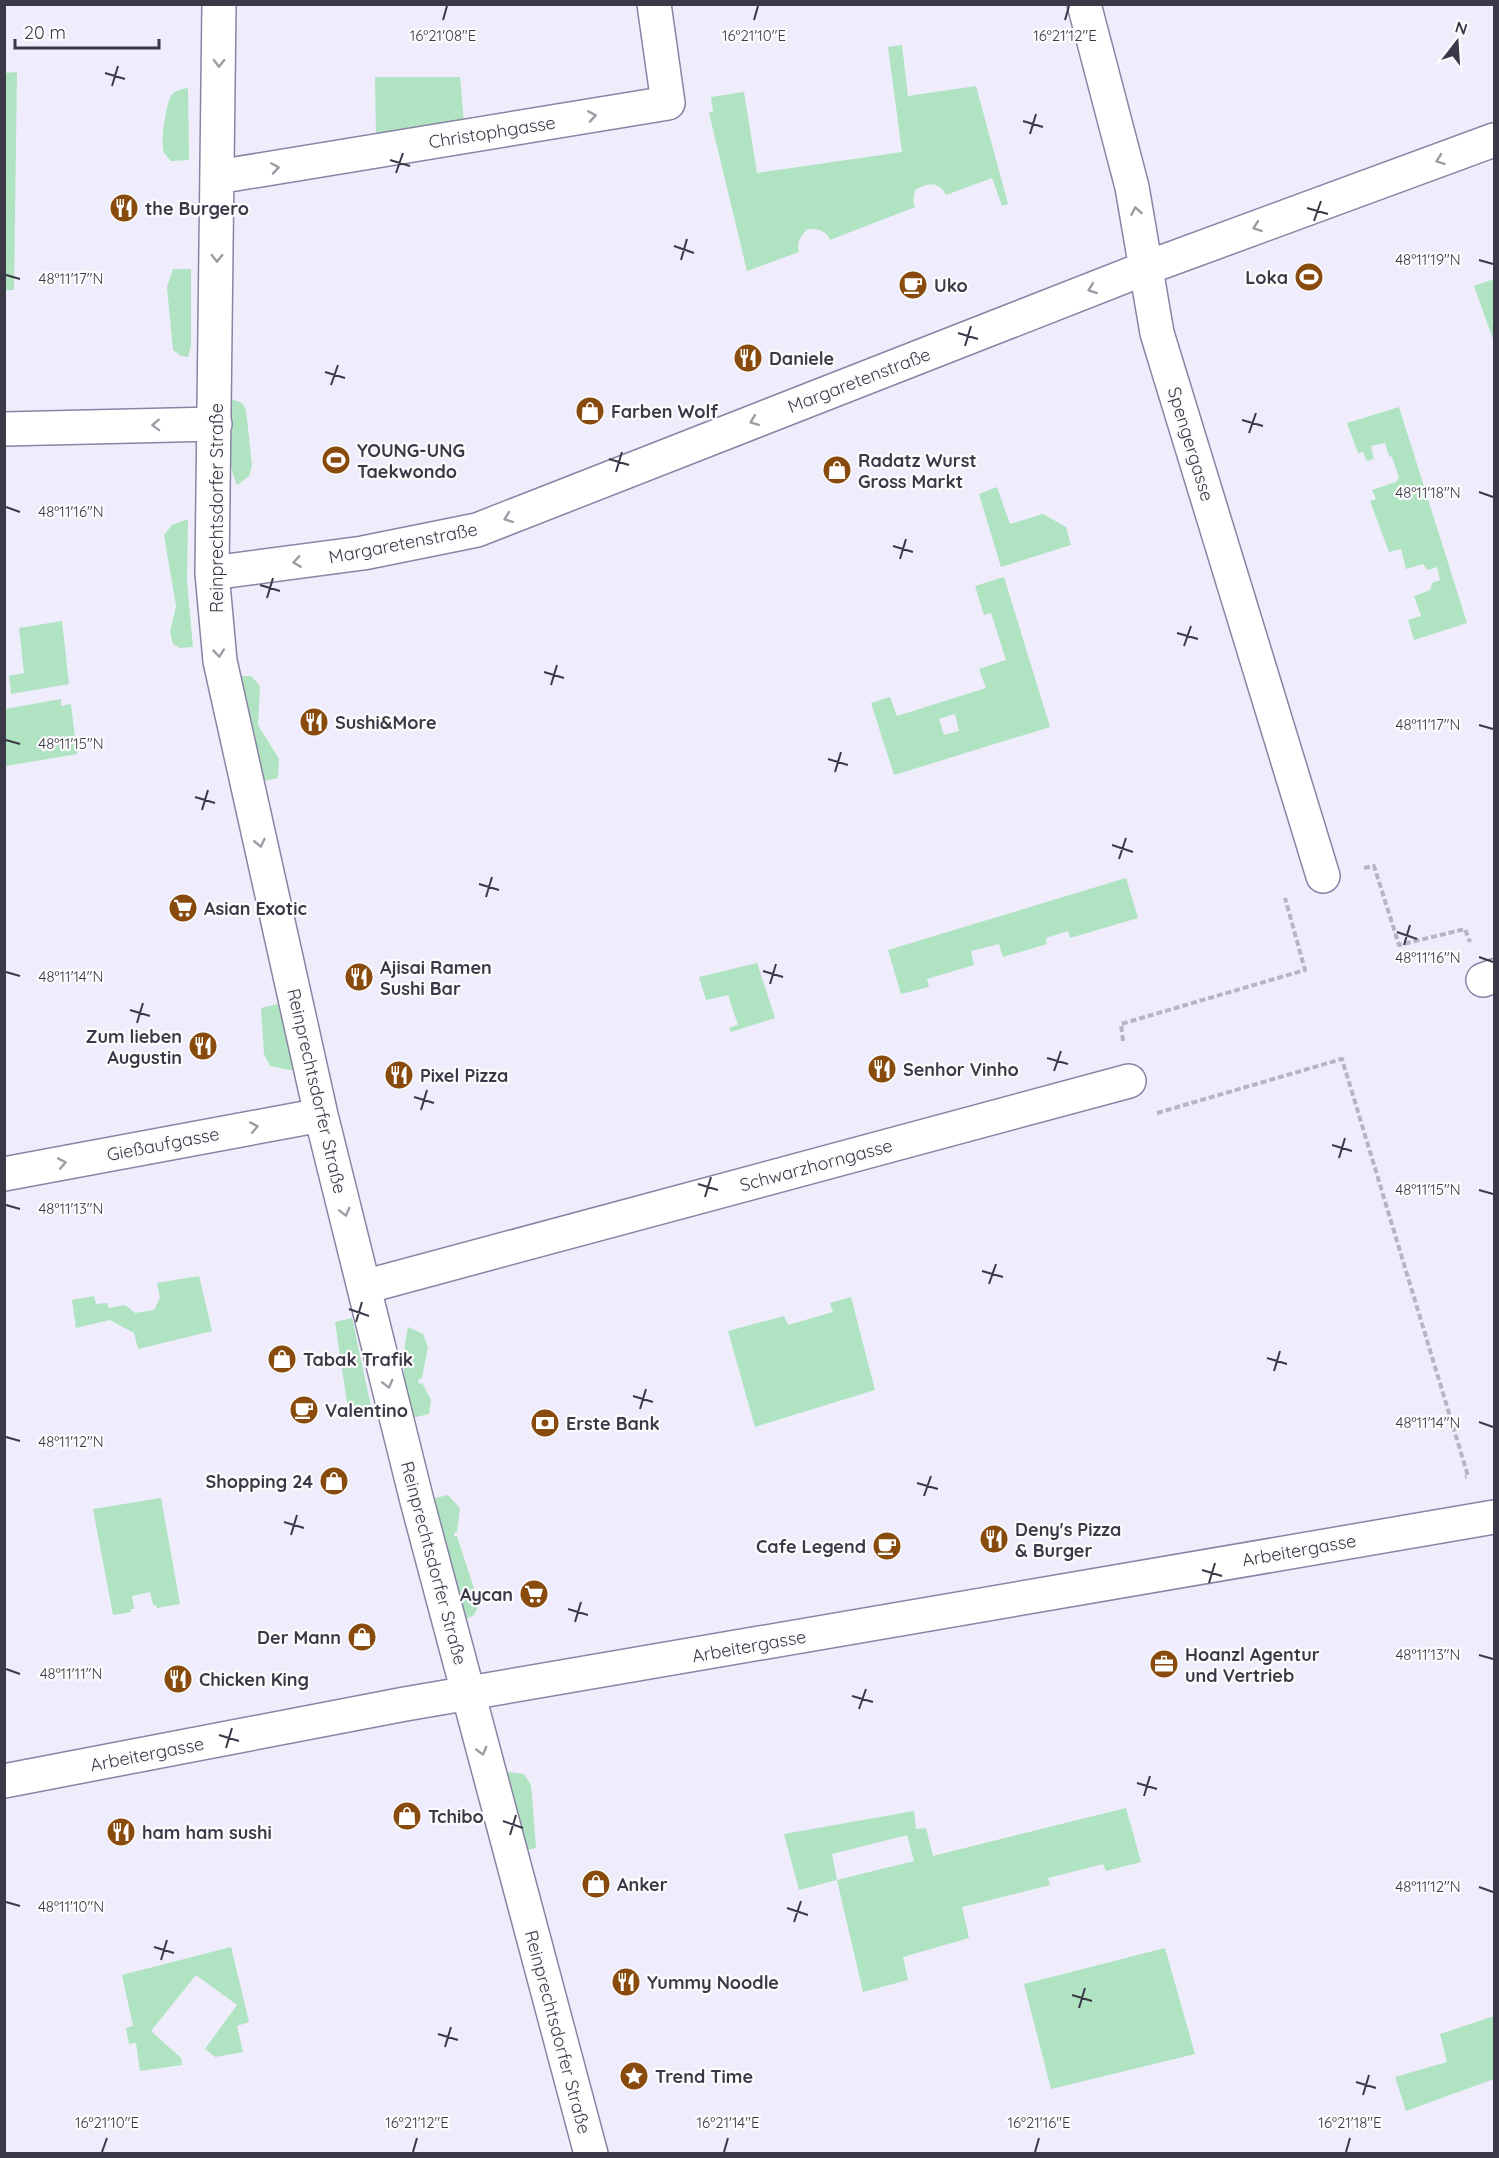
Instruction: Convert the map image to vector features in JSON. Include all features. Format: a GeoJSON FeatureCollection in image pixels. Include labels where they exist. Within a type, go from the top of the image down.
{"type":"FeatureCollection","features":[{"type":"Feature","properties":{"kind":"street","name":"Reinprechtsdorfer Straße"},"geometry":{"type":"LineString","coordinates":[[219,4],[212,573],[220,661],[321,1115],[467,1694],[591,2154]]}},
{"type":"Feature","properties":{"kind":"street","name":"Christophgasse"},"geometry":{"type":"LineString","coordinates":[[218,177],[668,103],[654,4]]}},
{"type":"Feature","properties":{"kind":"street","name":"Spengergasse"},"geometry":{"type":"LineString","coordinates":[[1084,4],[1132,188],[1158,333],[1323,876]]}},
{"type":"Feature","properties":{"kind":"street","name":"Margaretenstraße"},"geometry":{"type":"LineString","coordinates":[[212,573],[363,554],[477,530],[1146,268],[1494,140]]}},
{"type":"Feature","properties":{"kind":"street"},"geometry":{"type":"LineString","coordinates":[[4,429],[215,424]]}},
{"type":"Feature","properties":{"kind":"street","name":"Schwarzhorngasse"},"geometry":{"type":"LineString","coordinates":[[364,1287],[1129,1081]]}},
{"type":"Feature","properties":{"kind":"street","name":"Gießaufgasse"},"geometry":{"type":"LineString","coordinates":[[4,1174],[321,1115]]}},
{"type":"Feature","properties":{"kind":"street","name":"Arbeitergasse"},"geometry":{"type":"LineString","coordinates":[[4,1781],[405,1704],[1494,1517]]}},
{"type":"Feature","properties":{"kind":"path"},"geometry":{"type":"LineString","coordinates":[[1458,1478],[1468,1476],[1342,1059],[1139,1118],[1129,1081],[1121,1024],[1305,970],[1282,887],[1374,866],[1399,945],[1465,929],[1489,978]]}},
{"type":"Feature","properties":{"kind":"green space"},"geometry":{"type":"Polygon","coordinates":[[[902,45],[908,96],[976,86],[1008,204],[1002,206],[992,178],[946,195],[936,185],[924,185],[915,190],[913,201],[915,207],[830,240],[821,231],[808,229],[800,239],[799,252],[747,271],[709,113],[713,111],[711,97],[744,92],[757,173],[902,152],[888,47],[902,45]]]}},
{"type":"Feature","properties":{"kind":"green space"},"geometry":{"type":"Polygon","coordinates":[[[17,72],[14,290],[4,290],[4,73],[17,72]]]}},
{"type":"Feature","properties":{"kind":"green space"},"geometry":{"type":"Polygon","coordinates":[[[375,77],[460,77],[464,123],[376,137],[375,77]]]}},
{"type":"Feature","properties":{"kind":"green space"},"geometry":{"type":"Polygon","coordinates":[[[188,88],[189,160],[171,161],[163,149],[167,107],[173,94],[178,90],[188,88]]]}},
{"type":"Feature","properties":{"kind":"green space"},"geometry":{"type":"Polygon","coordinates":[[[173,269],[191,269],[191,346],[188,357],[181,356],[173,350],[167,287],[173,269]]]}},
{"type":"Feature","properties":{"kind":"green space"},"geometry":{"type":"Polygon","coordinates":[[[1494,279],[1494,342],[1474,286],[1494,279]]]}},
{"type":"Feature","properties":{"kind":"green space"},"geometry":{"type":"Polygon","coordinates":[[[231,399],[242,403],[246,410],[252,465],[249,476],[237,485],[230,454],[231,399]]]}},
{"type":"Feature","properties":{"kind":"green space"},"geometry":{"type":"Polygon","coordinates":[[[1399,407],[1467,623],[1414,640],[1408,620],[1421,616],[1414,596],[1430,590],[1432,583],[1440,580],[1437,567],[1428,570],[1423,564],[1406,569],[1401,549],[1389,552],[1370,501],[1376,499],[1372,490],[1396,482],[1399,478],[1385,443],[1371,446],[1374,459],[1367,461],[1363,452],[1358,453],[1347,423],[1399,407]]]}},
{"type":"Feature","properties":{"kind":"green space"},"geometry":{"type":"Polygon","coordinates":[[[997,487],[1010,524],[1043,514],[1066,527],[1071,545],[1001,567],[979,494],[997,487]]]}},
{"type":"Feature","properties":{"kind":"green space"},"geometry":{"type":"Polygon","coordinates":[[[188,519],[187,582],[193,647],[180,648],[173,644],[170,632],[176,606],[164,535],[172,525],[188,519]]]}},
{"type":"Feature","properties":{"kind":"green space"},"geometry":{"type":"Polygon","coordinates":[[[1004,577],[1050,727],[894,775],[871,703],[890,697],[897,716],[986,688],[979,669],[1006,660],[991,613],[984,615],[975,586],[1004,577]],[[955,714],[939,719],[944,735],[959,731],[955,714]]]}},
{"type":"Feature","properties":{"kind":"green space"},"geometry":{"type":"Polygon","coordinates":[[[62,621],[69,684],[11,694],[9,676],[24,673],[19,628],[62,621]]]}},
{"type":"Feature","properties":{"kind":"green space"},"geometry":{"type":"Polygon","coordinates":[[[236,676],[251,676],[260,686],[258,725],[279,759],[278,778],[260,782],[236,676]]]}},
{"type":"Feature","properties":{"kind":"green space"},"geometry":{"type":"Polygon","coordinates":[[[61,699],[61,706],[71,704],[77,754],[6,766],[5,709],[61,699]]]}},
{"type":"Feature","properties":{"kind":"green space"},"geometry":{"type":"Polygon","coordinates":[[[1126,878],[1138,918],[1070,938],[1068,931],[1046,938],[1047,944],[1003,957],[999,944],[971,951],[974,965],[927,979],[929,987],[901,994],[888,950],[1126,878]]]}},
{"type":"Feature","properties":{"kind":"green space"},"geometry":{"type":"Polygon","coordinates":[[[757,963],[775,1018],[731,1032],[729,1028],[738,1025],[728,995],[706,1000],[699,977],[757,963]]]}},
{"type":"Feature","properties":{"kind":"green space"},"geometry":{"type":"Polygon","coordinates":[[[278,1004],[295,1071],[270,1066],[264,1054],[261,1008],[278,1004]]]}},
{"type":"Feature","properties":{"kind":"green space"},"geometry":{"type":"Polygon","coordinates":[[[199,1276],[212,1331],[138,1349],[134,1333],[110,1320],[76,1328],[72,1300],[94,1296],[96,1304],[107,1303],[109,1308],[125,1305],[135,1313],[154,1310],[160,1298],[157,1283],[199,1276]]]}},
{"type":"Feature","properties":{"kind":"green space"},"geometry":{"type":"Polygon","coordinates":[[[851,1297],[875,1390],[755,1427],[728,1331],[784,1316],[788,1325],[833,1312],[830,1303],[851,1297]]]}},
{"type":"Feature","properties":{"kind":"green space"},"geometry":{"type":"Polygon","coordinates":[[[352,1318],[372,1411],[353,1408],[347,1403],[335,1322],[352,1318]]]}},
{"type":"Feature","properties":{"kind":"green space"},"geometry":{"type":"Polygon","coordinates":[[[408,1327],[423,1334],[428,1347],[422,1378],[418,1380],[431,1400],[429,1414],[412,1418],[404,1373],[404,1351],[408,1327]]]}},
{"type":"Feature","properties":{"kind":"green space"},"geometry":{"type":"Polygon","coordinates":[[[448,1495],[460,1508],[457,1532],[454,1536],[457,1536],[479,1604],[474,1615],[462,1621],[431,1499],[448,1495]]]}},
{"type":"Feature","properties":{"kind":"green space"},"geometry":{"type":"Polygon","coordinates":[[[161,1498],[180,1604],[157,1608],[153,1605],[150,1592],[132,1596],[134,1609],[131,1609],[131,1612],[113,1615],[93,1509],[161,1498]]]}},
{"type":"Feature","properties":{"kind":"green space"},"geometry":{"type":"Polygon","coordinates":[[[500,1771],[524,1774],[531,1785],[536,1848],[520,1852],[500,1771]]]}},
{"type":"Feature","properties":{"kind":"green space"},"geometry":{"type":"Polygon","coordinates":[[[1126,1808],[1141,1862],[1106,1871],[1103,1864],[1048,1878],[1050,1885],[962,1907],[969,1938],[903,1957],[908,1980],[863,1992],[837,1880],[799,1890],[784,1834],[914,1811],[916,1829],[926,1828],[933,1856],[1126,1808]],[[907,1835],[832,1854],[837,1880],[914,1861],[907,1835]]]}},
{"type":"Feature","properties":{"kind":"green space"},"geometry":{"type":"Polygon","coordinates":[[[231,1947],[249,2022],[237,2026],[243,2052],[215,2057],[205,2049],[237,2005],[196,1975],[151,2031],[181,2058],[182,2065],[140,2071],[136,2043],[129,2044],[126,2028],[133,2026],[122,1975],[231,1947]]]}},
{"type":"Feature","properties":{"kind":"green space"},"geometry":{"type":"Polygon","coordinates":[[[1165,1948],[1195,2054],[1051,2089],[1024,1984],[1165,1948]]]}},
{"type":"Feature","properties":{"kind":"green space"},"geometry":{"type":"Polygon","coordinates":[[[1494,2016],[1494,2079],[1406,2111],[1395,2077],[1447,2062],[1440,2034],[1494,2016]]]}},
{"type":"Feature","properties":{"kind":"place","name":"the Burgero"},"geometry":{"type":"Point","coordinates":[124,208]}},
{"type":"Feature","properties":{"kind":"place","name":"Loka"},"geometry":{"type":"Point","coordinates":[1309,277]}},
{"type":"Feature","properties":{"kind":"place","name":"Uko"},"geometry":{"type":"Point","coordinates":[913,285]}},
{"type":"Feature","properties":{"kind":"place","name":"Daniele"},"geometry":{"type":"Point","coordinates":[748,358]}},
{"type":"Feature","properties":{"kind":"place","name":"Farben Wolf"},"geometry":{"type":"Point","coordinates":[590,411]}},
{"type":"Feature","properties":{"kind":"place","name":"YOUNG-UNG Taekwondo"},"geometry":{"type":"Point","coordinates":[336,460]}},
{"type":"Feature","properties":{"kind":"place","name":"Radatz Wurst Gross Markt"},"geometry":{"type":"Point","coordinates":[837,470]}},
{"type":"Feature","properties":{"kind":"place","name":"Sushi&More"},"geometry":{"type":"Point","coordinates":[314,722]}},
{"type":"Feature","properties":{"kind":"place","name":"Asian Exotic"},"geometry":{"type":"Point","coordinates":[183,908]}},
{"type":"Feature","properties":{"kind":"place","name":"Ajisai Ramen Sushi Bar"},"geometry":{"type":"Point","coordinates":[359,977]}},
{"type":"Feature","properties":{"kind":"place","name":"Zum lieben Augustin"},"geometry":{"type":"Point","coordinates":[203,1046]}},
{"type":"Feature","properties":{"kind":"place","name":"Senhor Vinho"},"geometry":{"type":"Point","coordinates":[882,1069]}},
{"type":"Feature","properties":{"kind":"place","name":"Pixel Pizza"},"geometry":{"type":"Point","coordinates":[399,1075]}},
{"type":"Feature","properties":{"kind":"place","name":"Tabak Trafik"},"geometry":{"type":"Point","coordinates":[282,1359]}},
{"type":"Feature","properties":{"kind":"place","name":"Valentino"},"geometry":{"type":"Point","coordinates":[304,1410]}},
{"type":"Feature","properties":{"kind":"place","name":"Erste Bank"},"geometry":{"type":"Point","coordinates":[545,1423]}},
{"type":"Feature","properties":{"kind":"place","name":"Shopping 24"},"geometry":{"type":"Point","coordinates":[334,1481]}},
{"type":"Feature","properties":{"kind":"place","name":"Deny's Pizza & Burger"},"geometry":{"type":"Point","coordinates":[994,1539]}},
{"type":"Feature","properties":{"kind":"place","name":"Cafe Legend"},"geometry":{"type":"Point","coordinates":[887,1546]}},
{"type":"Feature","properties":{"kind":"place","name":"Aycan"},"geometry":{"type":"Point","coordinates":[534,1594]}},
{"type":"Feature","properties":{"kind":"place","name":"Der Mann"},"geometry":{"type":"Point","coordinates":[362,1637]}},
{"type":"Feature","properties":{"kind":"place","name":"Hoanzl Agentur und Vertrieb"},"geometry":{"type":"Point","coordinates":[1164,1664]}},
{"type":"Feature","properties":{"kind":"place","name":"Chicken King"},"geometry":{"type":"Point","coordinates":[178,1679]}},
{"type":"Feature","properties":{"kind":"place","name":"Tchibo"},"geometry":{"type":"Point","coordinates":[407,1816]}},
{"type":"Feature","properties":{"kind":"place","name":"ham ham sushi"},"geometry":{"type":"Point","coordinates":[121,1832]}},
{"type":"Feature","properties":{"kind":"place","name":"Anker"},"geometry":{"type":"Point","coordinates":[596,1884]}},
{"type":"Feature","properties":{"kind":"place","name":"Yummy Noodle"},"geometry":{"type":"Point","coordinates":[626,1982]}},
{"type":"Feature","properties":{"kind":"place","name":"Trend Time"},"geometry":{"type":"Point","coordinates":[634,2076]}}]}
